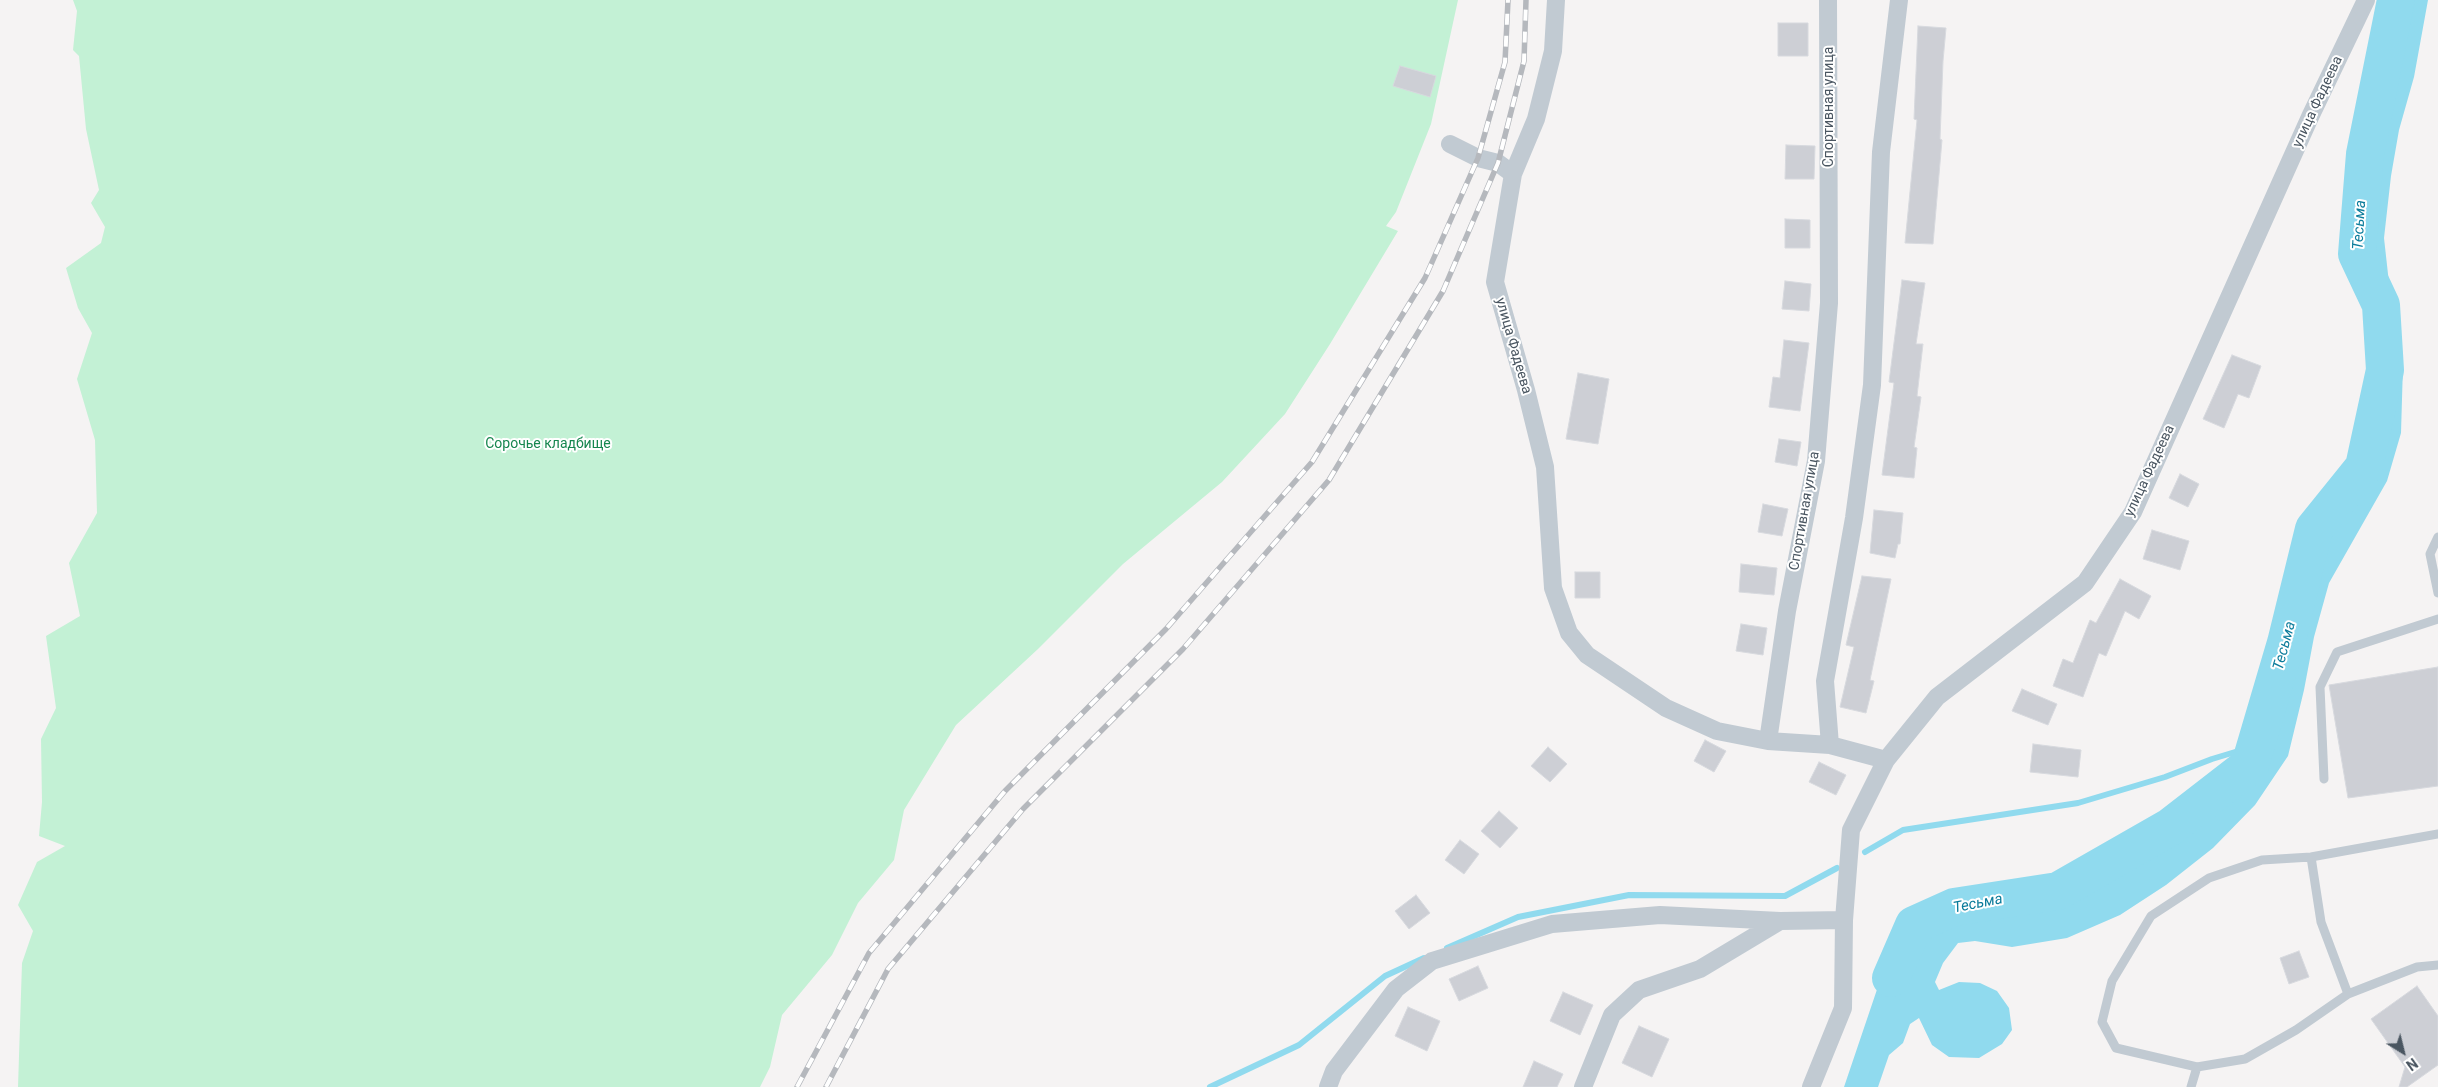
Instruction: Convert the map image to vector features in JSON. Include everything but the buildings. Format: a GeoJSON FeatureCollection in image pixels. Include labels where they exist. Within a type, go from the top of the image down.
{"type":"FeatureCollection","features":[{"type":"Feature","properties":{"kind":"street","name":"улица Фадеева"},"geometry":{"type":"LineString","coordinates":[[1556,0],[1551,59],[1536,119],[1513,174],[1495,282],[1526,390],[1545,467],[1554,588],[1569,633],[1587,655],[1666,708],[1717,731],[1768,741]]}},
{"type":"Feature","properties":{"kind":"street","name":"Спортивная улица"},"geometry":{"type":"LineString","coordinates":[[1768,741],[1787,611],[1816,461],[1827,323],[1828,0]]}},
{"type":"Feature","properties":{"kind":"street"},"geometry":{"type":"LineString","coordinates":[[1830,745],[1825,681],[1854,518],[1872,384],[1881,152],[1899,0]]}},
{"type":"Feature","properties":{"kind":"street","name":"улица Фадеева"},"geometry":{"type":"LineString","coordinates":[[1811,1087],[1843,1008],[1844,920],[1851,830],[1886,760],[1937,697],[2085,583],[2133,512],[2310,117],[2366,0]]}},
{"type":"Feature","properties":{"kind":"street"},"geometry":{"type":"LineString","coordinates":[[1450,144],[1478,158],[1498,163],[1513,174]]}},
{"type":"Feature","properties":{"kind":"street"},"geometry":{"type":"LineString","coordinates":[[1768,741],[1830,745],[1886,760]]}},
{"type":"Feature","properties":{"kind":"street"},"geometry":{"type":"LineString","coordinates":[[1328,1087],[1334,1071],[1396,989],[1432,962],[1552,924],[1660,915],[1780,921],[1844,920]]}},
{"type":"Feature","properties":{"kind":"street"},"geometry":{"type":"LineString","coordinates":[[1583,1087],[1612,1015],[1639,990],[1700,969],[1780,921]]}},
{"type":"Feature","properties":{"kind":"lane"},"geometry":{"type":"LineString","coordinates":[[2438,537],[2430,554],[2438,593]]}},
{"type":"Feature","properties":{"kind":"lane"},"geometry":{"type":"LineString","coordinates":[[2324,779],[2320,687],[2337,652],[2438,619]]}},
{"type":"Feature","properties":{"kind":"lane"},"geometry":{"type":"LineString","coordinates":[[2438,834],[2311,857],[2262,860],[2209,878],[2151,916],[2112,981],[2102,1022],[2116,1048],[2197,1067],[2245,1059],[2296,1030],[2348,994],[2417,968],[2438,965]]}},
{"type":"Feature","properties":{"kind":"lane"},"geometry":{"type":"LineString","coordinates":[[2311,857],[2322,922],[2348,994]]}},
{"type":"Feature","properties":{"kind":"lane"},"geometry":{"type":"LineString","coordinates":[[2191,1087],[2197,1067]]}},
{"type":"Feature","properties":{"kind":"green space","name":"Сорочье кладбище"},"geometry":{"type":"Polygon","coordinates":[[[73,0],[1458,0],[1431,124],[1396,212],[1386,226],[1398,231],[1330,344],[1285,414],[1222,482],[1123,564],[1038,649],[956,725],[904,810],[894,860],[858,903],[832,955],[782,1015],[770,1067],[760,1087],[18,1087],[22,963],[33,931],[18,905],[37,862],[65,846],[39,836],[42,802],[41,739],[56,708],[46,636],[80,616],[69,563],[97,513],[95,440],[77,379],[92,333],[78,308],[66,268],[101,243],[105,227],[91,203],[99,190],[86,129],[79,56],[73,50],[77,11],[73,0]]]}},
{"type":"Feature","properties":{"kind":"water"},"geometry":{"type":"Polygon","coordinates":[[[2406,0],[2428,0],[2414,77],[2399,130],[2391,176],[2384,238],[2390,292],[2399,323],[2403,365],[2401,433],[2387,481],[2329,583],[2314,637],[2304,690],[2288,756],[2255,805],[2213,848],[2166,885],[2120,915],[2067,938],[2012,947],[1975,941],[1958,943],[1943,963],[1935,982],[1939,990],[1959,982],[1980,983],[1997,991],[2009,1008],[2012,1030],[2002,1044],[1979,1058],[1949,1057],[1932,1045],[1919,1018],[1910,1024],[1903,1043],[1889,1055],[1878,1087],[1844,1087],[1888,957],[1906,934],[1945,914],[2009,915],[2063,902],[2179,835],[2222,791],[2270,725],[2281,676],[2286,627],[2300,583],[2319,545],[2350,498],[2377,436],[2388,376],[2382,327],[2363,269],[2363,206],[2368,148],[2381,120],[2400,51],[2406,0]]]}},
{"type":"Feature","properties":{"kind":"waterway","name":"Тесьма"},"geometry":{"type":"LineString","coordinates":[[1891,978],[1914,925],[1954,907],[2058,891],[2170,827],[2250,765],[2286,643],[2314,529],[2364,467],[2385,370],[2381,305],[2357,254],[2365,154],[2396,0]]}},
{"type":"Feature","properties":{"kind":"waterway"},"geometry":{"type":"LineString","coordinates":[[1865,852],[1903,830],[2078,803],[2165,777],[2212,759],[2255,746]]}},
{"type":"Feature","properties":{"kind":"waterway"},"geometry":{"type":"LineString","coordinates":[[1447,948],[1518,917],[1629,895],[1785,896],[1837,868]]}},
{"type":"Feature","properties":{"kind":"waterway"},"geometry":{"type":"LineString","coordinates":[[1210,1087],[1299,1045],[1385,976],[1424,958]]}},
{"type":"Feature","properties":{"kind":"railway"},"geometry":{"type":"LineString","coordinates":[[797,1087],[869,953],[1005,791],[1166,629],[1312,462],[1425,278],[1478,158],[1505,62],[1508,0]]}},
{"type":"Feature","properties":{"kind":"railway"},"geometry":{"type":"LineString","coordinates":[[826,1087],[888,969],[1023,809],[1183,649],[1329,480],[1443,291],[1498,163],[1524,61],[1526,0]]}}]}
